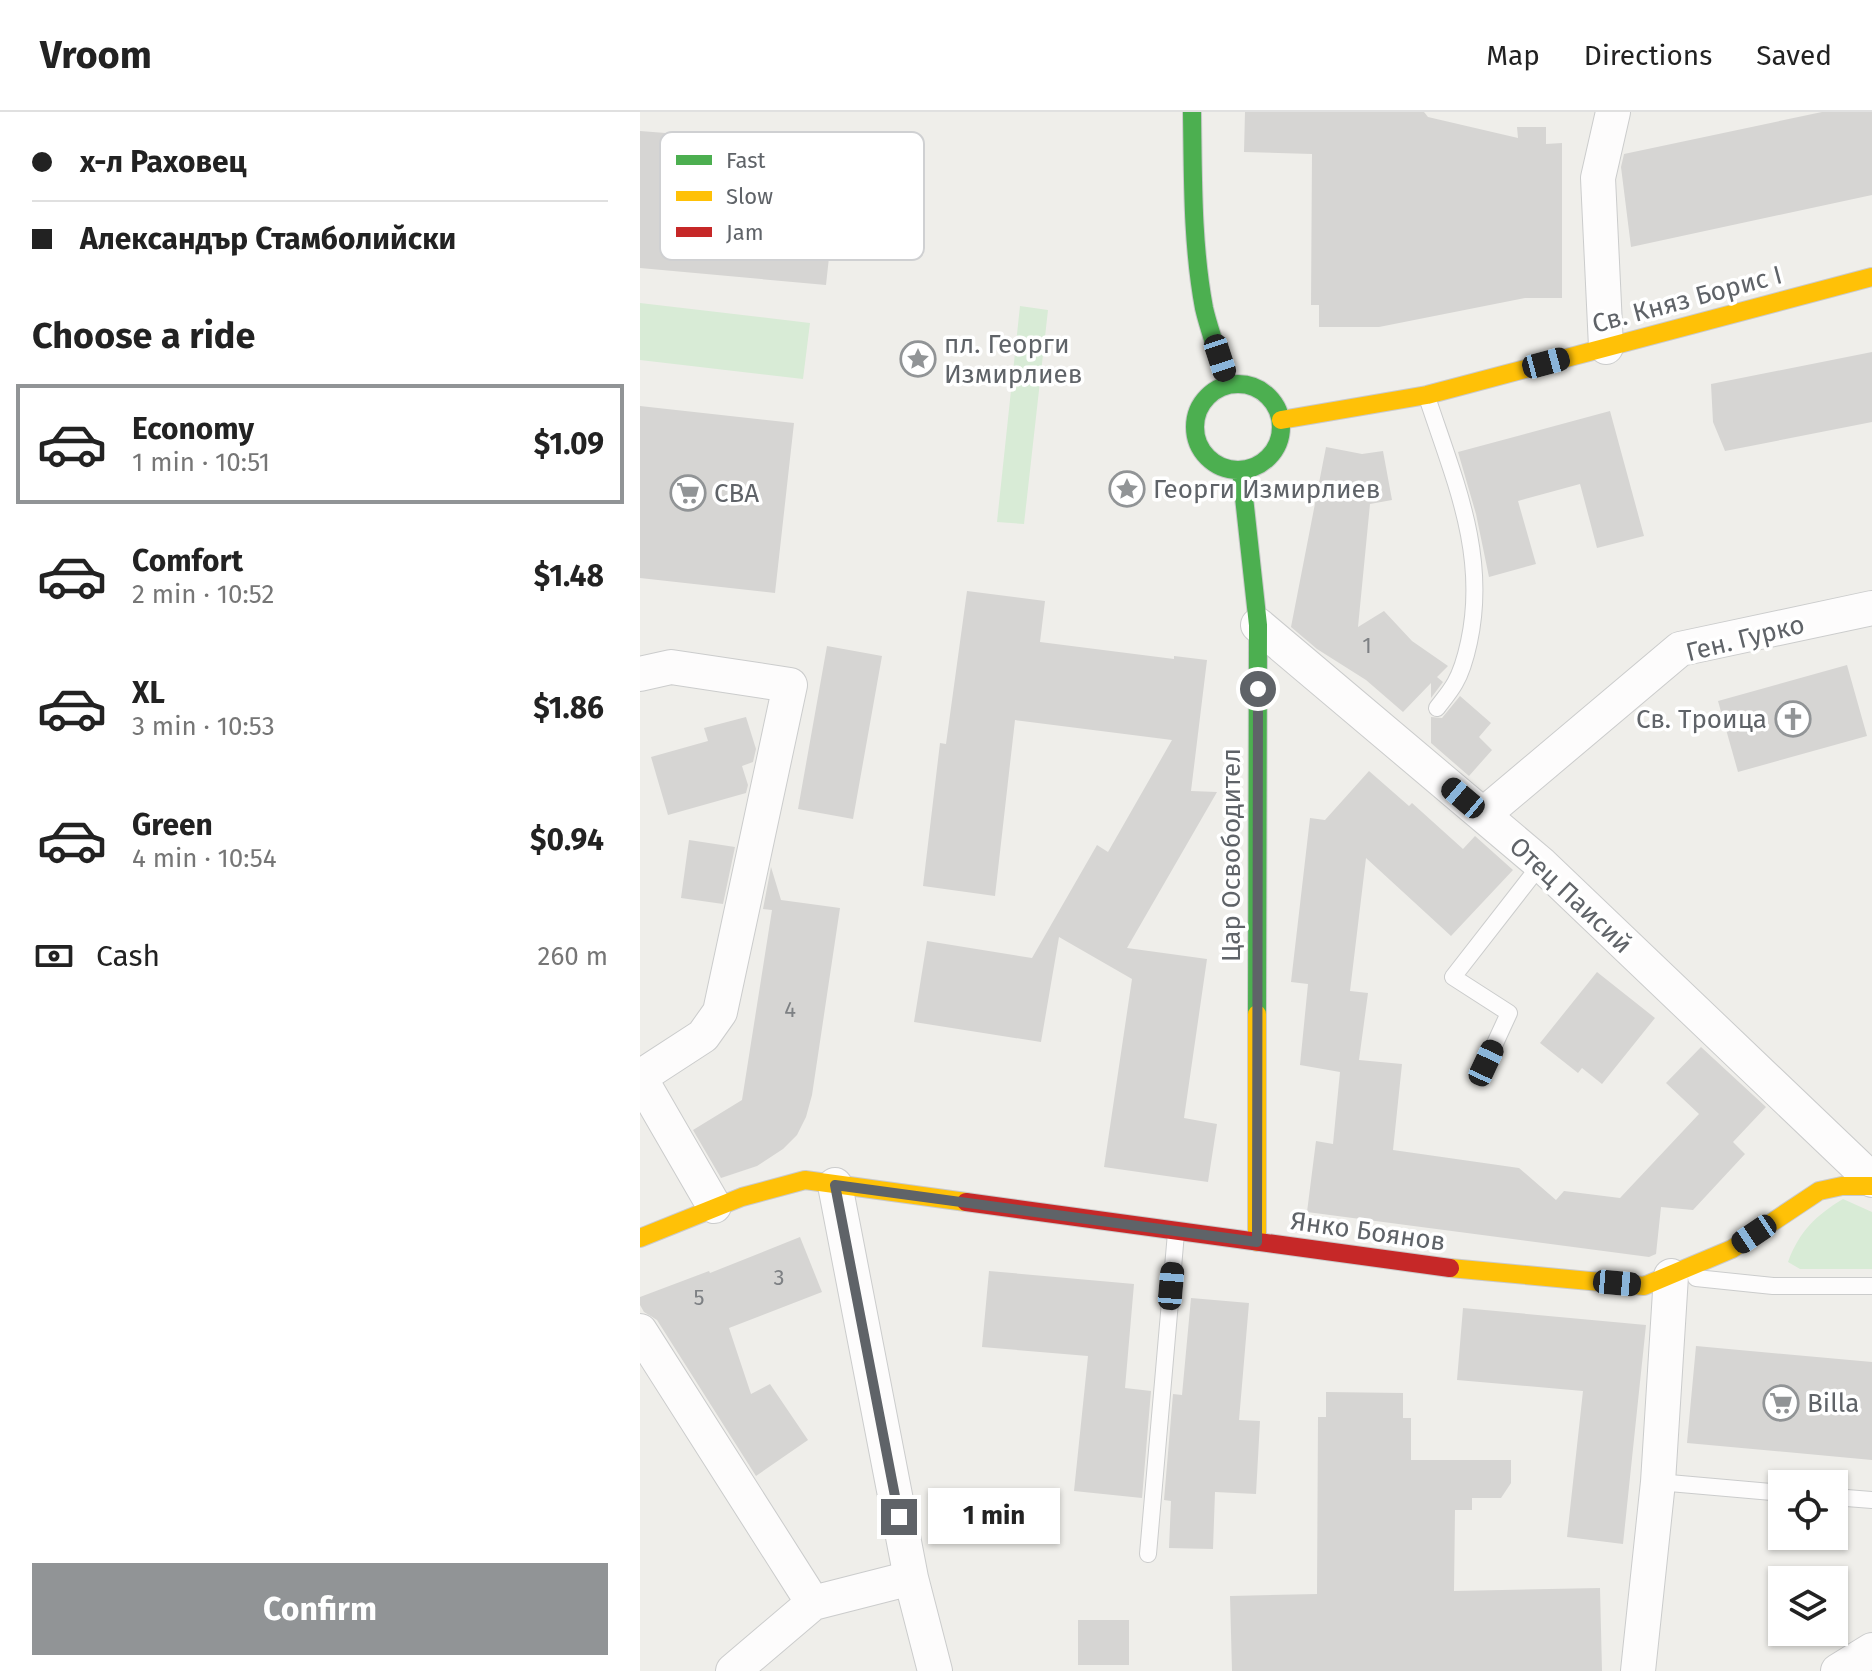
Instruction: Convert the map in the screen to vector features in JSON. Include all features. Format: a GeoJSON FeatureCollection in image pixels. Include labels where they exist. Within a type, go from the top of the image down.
{"type":"FeatureCollection","features":[{"type":"Feature","properties":{"kind":"main road"},"geometry":{"type":"LineString","coordinates":[[1192,112],[1198,271],[1204,308],[1228,384]]}},
{"type":"Feature","properties":{"kind":"main road","name":"Св. Княз Борис I"},"geometry":{"type":"LineString","coordinates":[[1281,420],[1427,395],[1872,277]]}},
{"type":"Feature","properties":{"kind":"main road"},"geometry":{"type":"LineString","coordinates":[[1243,383],[1268,395],[1277,407],[1281,420],[1281,434],[1276,448],[1255,467],[1227,469],[1203,454],[1196,441],[1196,412],[1214,389],[1228,384],[1243,383]]}},
{"type":"Feature","properties":{"kind":"main road","name":"Цар Освободител"},"geometry":{"type":"LineString","coordinates":[[1241,470],[1258,625],[1257,1242]]}},
{"type":"Feature","properties":{"kind":"main road","name":"Янко Боянов"},"geometry":{"type":"LineString","coordinates":[[640,1238],[714,1206],[776,1185],[805,1180],[1451,1268],[1644,1286],[1732,1249],[1819,1191],[1842,1186],[1872,1186]]}},
{"type":"Feature","properties":{"kind":"street"},"geometry":{"type":"LineString","coordinates":[[1606,347],[1598,178],[1613,112]]}},
{"type":"Feature","properties":{"kind":"street","name":"Ген. Гурко"},"geometry":{"type":"LineString","coordinates":[[1483,815],[1680,649],[1872,608]]}},
{"type":"Feature","properties":{"kind":"street","name":"Отец Паисий"},"geometry":{"type":"LineString","coordinates":[[1258,625],[1541,864],[1872,1180]]}},
{"type":"Feature","properties":{"kind":"street"},"geometry":{"type":"LineString","coordinates":[[640,674],[671,667],[790,685],[720,1012],[703,1036],[640,1078],[714,1206]]}},
{"type":"Feature","properties":{"kind":"street"},"geometry":{"type":"LineString","coordinates":[[835,1185],[911,1578],[935,1671]]}},
{"type":"Feature","properties":{"kind":"street"},"geometry":{"type":"LineString","coordinates":[[1638,1671],[1658,1482],[1671,1276]]}},
{"type":"Feature","properties":{"kind":"street"},"geometry":{"type":"LineString","coordinates":[[640,1331],[813,1603]]}},
{"type":"Feature","properties":{"kind":"street"},"geometry":{"type":"LineString","coordinates":[[733,1671],[813,1603],[911,1578]]}},
{"type":"Feature","properties":{"kind":"street"},"geometry":{"type":"LineString","coordinates":[[1838,1671],[1872,1650]]}},
{"type":"Feature","properties":{"kind":"lane"},"geometry":{"type":"LineString","coordinates":[[1427,395],[1470,529],[1475,566],[1472,628],[1466,656],[1456,682],[1437,708]]}},
{"type":"Feature","properties":{"kind":"lane"},"geometry":{"type":"LineString","coordinates":[[1486,1063],[1509,1013],[1453,977],[1541,864]]}},
{"type":"Feature","properties":{"kind":"lane"},"geometry":{"type":"LineString","coordinates":[[1148,1554],[1176,1231]]}},
{"type":"Feature","properties":{"kind":"lane"},"geometry":{"type":"LineString","coordinates":[[1671,1276],[1773,1286],[1872,1286]]}},
{"type":"Feature","properties":{"kind":"lane"},"geometry":{"type":"LineString","coordinates":[[1658,1482],[1768,1492]]}},
{"type":"Feature","properties":{"kind":"lane"},"geometry":{"type":"LineString","coordinates":[[1848,1498],[1872,1500]]}},
{"type":"Feature","properties":{"kind":"green space"},"geometry":{"type":"Polygon","coordinates":[[[640,303],[810,323],[803,379],[640,360],[640,303]]]}},
{"type":"Feature","properties":{"kind":"green space"},"geometry":{"type":"Polygon","coordinates":[[[1020,306],[1048,310],[1024,524],[997,522],[1020,306]]]}},
{"type":"Feature","properties":{"kind":"green space"},"geometry":{"type":"Polygon","coordinates":[[[1843,1199],[1872,1212],[1872,1269],[1800,1269],[1788,1262],[1797,1242],[1810,1225],[1843,1199]]]}},
{"type":"Feature","properties":{"kind":"building"},"geometry":{"type":"Polygon","coordinates":[[[1245,112],[1424,112],[1428,117],[1518,138],[1517,127],[1546,127],[1546,144],[1562,143],[1562,298],[1525,298],[1379,327],[1319,327],[1319,305],[1311,305],[1312,154],[1244,152],[1245,112]]]}},
{"type":"Feature","properties":{"kind":"building"},"geometry":{"type":"Polygon","coordinates":[[[1822,112],[1872,112],[1872,195],[1631,247],[1621,167],[1624,154],[1822,112]]]}},
{"type":"Feature","properties":{"kind":"building"},"geometry":{"type":"Polygon","coordinates":[[[640,131],[660,133],[660,260],[829,260],[826,285],[640,268],[640,131]]]}},
{"type":"Feature","properties":{"kind":"building"},"geometry":{"type":"Polygon","coordinates":[[[1872,352],[1872,422],[1725,451],[1713,422],[1711,384],[1872,352]]]}},
{"type":"Feature","properties":{"kind":"building"},"geometry":{"type":"Polygon","coordinates":[[[640,406],[794,423],[775,593],[640,578],[640,406]]]}},
{"type":"Feature","properties":{"kind":"building"},"geometry":{"type":"Polygon","coordinates":[[[1610,411],[1644,536],[1597,548],[1580,484],[1518,501],[1536,564],[1489,577],[1476,514],[1458,452],[1610,411]]]}},
{"type":"Feature","properties":{"kind":"building"},"geometry":{"type":"Polygon","coordinates":[[[1326,447],[1362,454],[1383,451],[1392,500],[1370,504],[1358,627],[1384,611],[1412,641],[1448,666],[1437,677],[1443,682],[1431,698],[1431,683],[1403,712],[1366,680],[1317,649],[1291,627],[1326,447]]]}},
{"type":"Feature","properties":{"kind":"building"},"geometry":{"type":"Polygon","coordinates":[[[967,591],[1045,601],[1040,642],[1174,659],[1174,656],[1207,660],[1191,791],[1217,792],[1127,948],[1207,959],[1184,1118],[1217,1124],[1208,1182],[1104,1167],[1132,979],[1059,937],[1041,1042],[914,1022],[927,941],[1032,958],[1097,845],[1108,852],[1172,740],[1015,720],[995,896],[923,886],[940,743],[946,744],[967,591]]]}},
{"type":"Feature","properties":{"kind":"building"},"geometry":{"type":"Polygon","coordinates":[[[827,646],[882,656],[853,819],[798,809],[827,646]]]}},
{"type":"Feature","properties":{"kind":"building","name":"Св. Троица"},"geometry":{"type":"Polygon","coordinates":[[[1847,665],[1867,736],[1738,772],[1718,701],[1847,665]]]}},
{"type":"Feature","properties":{"kind":"building"},"geometry":{"type":"Polygon","coordinates":[[[1460,696],[1491,723],[1479,737],[1492,750],[1469,776],[1431,743],[1431,717],[1442,718],[1460,696]]]}},
{"type":"Feature","properties":{"kind":"building"},"geometry":{"type":"Polygon","coordinates":[[[746,717],[756,749],[753,762],[742,766],[748,785],[746,793],[668,815],[651,757],[708,741],[704,728],[746,717]]]}},
{"type":"Feature","properties":{"kind":"building"},"geometry":{"type":"Polygon","coordinates":[[[1369,771],[1409,806],[1412,803],[1463,849],[1475,836],[1513,870],[1451,936],[1366,858],[1350,991],[1368,993],[1359,1060],[1402,1064],[1393,1150],[1519,1168],[1556,1200],[1564,1191],[1620,1198],[1699,1114],[1666,1083],[1701,1047],[1766,1107],[1733,1142],[1745,1154],[1693,1210],[1661,1207],[1656,1254],[1649,1257],[1307,1212],[1316,1141],[1333,1144],[1340,1072],[1300,1065],[1308,984],[1291,982],[1310,818],[1325,820],[1369,771]]]}},
{"type":"Feature","properties":{"kind":"building"},"geometry":{"type":"Polygon","coordinates":[[[689,840],[735,847],[723,904],[681,898],[689,840]]]}},
{"type":"Feature","properties":{"kind":"building"},"geometry":{"type":"Polygon","coordinates":[[[771,867],[781,900],[840,908],[812,1095],[797,1135],[783,1149],[757,1166],[721,1178],[693,1130],[742,1100],[772,910],[763,909],[771,867]]]}},
{"type":"Feature","properties":{"kind":"building"},"geometry":{"type":"Polygon","coordinates":[[[1597,972],[1655,1018],[1602,1084],[1582,1068],[1578,1073],[1540,1043],[1597,972]]]}},
{"type":"Feature","properties":{"kind":"building"},"geometry":{"type":"Polygon","coordinates":[[[800,1237],[822,1292],[729,1328],[751,1394],[770,1384],[808,1440],[756,1476],[657,1320],[644,1312],[640,1297],[800,1237]]]}},
{"type":"Feature","properties":{"kind":"building"},"geometry":{"type":"Polygon","coordinates":[[[989,1271],[1134,1284],[1125,1388],[1151,1391],[1142,1498],[1074,1491],[1088,1356],[982,1347],[989,1271]]]}},
{"type":"Feature","properties":{"kind":"building"},"geometry":{"type":"Polygon","coordinates":[[[1191,1298],[1249,1303],[1239,1420],[1260,1421],[1256,1494],[1215,1492],[1213,1549],[1169,1548],[1171,1501],[1164,1500],[1173,1394],[1182,1395],[1191,1298]]]}},
{"type":"Feature","properties":{"kind":"building"},"geometry":{"type":"Polygon","coordinates":[[[1463,1308],[1646,1325],[1623,1544],[1567,1537],[1583,1391],[1457,1380],[1463,1308]]]}},
{"type":"Feature","properties":{"kind":"building","name":"Billa"},"geometry":{"type":"Polygon","coordinates":[[[1696,1346],[1872,1362],[1872,1460],[1687,1443],[1696,1346]]]}},
{"type":"Feature","properties":{"kind":"building"},"geometry":{"type":"Polygon","coordinates":[[[1326,1392],[1403,1393],[1403,1418],[1411,1418],[1411,1460],[1511,1460],[1511,1483],[1501,1498],[1472,1498],[1472,1510],[1455,1510],[1454,1591],[1600,1588],[1602,1671],[1232,1671],[1230,1596],[1317,1594],[1318,1417],[1326,1417],[1326,1392]]]}},
{"type":"Feature","properties":{"kind":"building"},"geometry":{"type":"Polygon","coordinates":[[[1078,1620],[1129,1620],[1129,1665],[1078,1665],[1078,1620]]]}},
{"type":"Feature","properties":{"kind":"traffic: fast"},"geometry":{"type":"LineString","coordinates":[[1192,112],[1194,210],[1200,284],[1206,318],[1228,384]]}},
{"type":"Feature","properties":{"kind":"traffic: fast"},"geometry":{"type":"LineString","coordinates":[[1230,384],[1246,384],[1269,396],[1278,410],[1281,427],[1278,444],[1269,458],[1246,470],[1230,470],[1214,463],[1202,451],[1195,435],[1195,419],[1202,403],[1214,391],[1230,384]]}},
{"type":"Feature","properties":{"kind":"traffic: fast"},"geometry":{"type":"LineString","coordinates":[[1241,470],[1258,625],[1257,1014]]}},
{"type":"Feature","properties":{"kind":"traffic: slow"},"geometry":{"type":"LineString","coordinates":[[1281,420],[1427,395],[1872,277]]}},
{"type":"Feature","properties":{"kind":"traffic: slow"},"geometry":{"type":"LineString","coordinates":[[1257,1014],[1257,1242]]}},
{"type":"Feature","properties":{"kind":"traffic: slow"},"geometry":{"type":"LineString","coordinates":[[640,1238],[742,1197],[805,1180],[966,1202]]}},
{"type":"Feature","properties":{"kind":"traffic: slow"},"geometry":{"type":"LineString","coordinates":[[1450,1268],[1644,1286],[1732,1249],[1819,1191],[1842,1186],[1872,1186]]}},
{"type":"Feature","properties":{"kind":"traffic: jam"},"geometry":{"type":"LineString","coordinates":[[966,1202],[1450,1268]]}},
{"type":"Feature","properties":{"kind":"place","name":"пл. Георги Измирлиев"},"geometry":{"type":"Point","coordinates":[918,359]}},
{"type":"Feature","properties":{"kind":"place","name":"Георги Измирлиев"},"geometry":{"type":"Point","coordinates":[1127,489]}},
{"type":"Feature","properties":{"kind":"place","name":"CBA"},"geometry":{"type":"Point","coordinates":[688,493]}},
{"type":"Feature","properties":{"kind":"place","name":"Св. Троица"},"geometry":{"type":"Point","coordinates":[1793,719]}},
{"type":"Feature","properties":{"kind":"place","name":"Billa"},"geometry":{"type":"Point","coordinates":[1781,1403]}},
{"type":"Feature","properties":{"kind":"route"},"geometry":{"type":"LineString","coordinates":[[899,1517],[835,1185],[1257,1242],[1258,689]]}}]}
